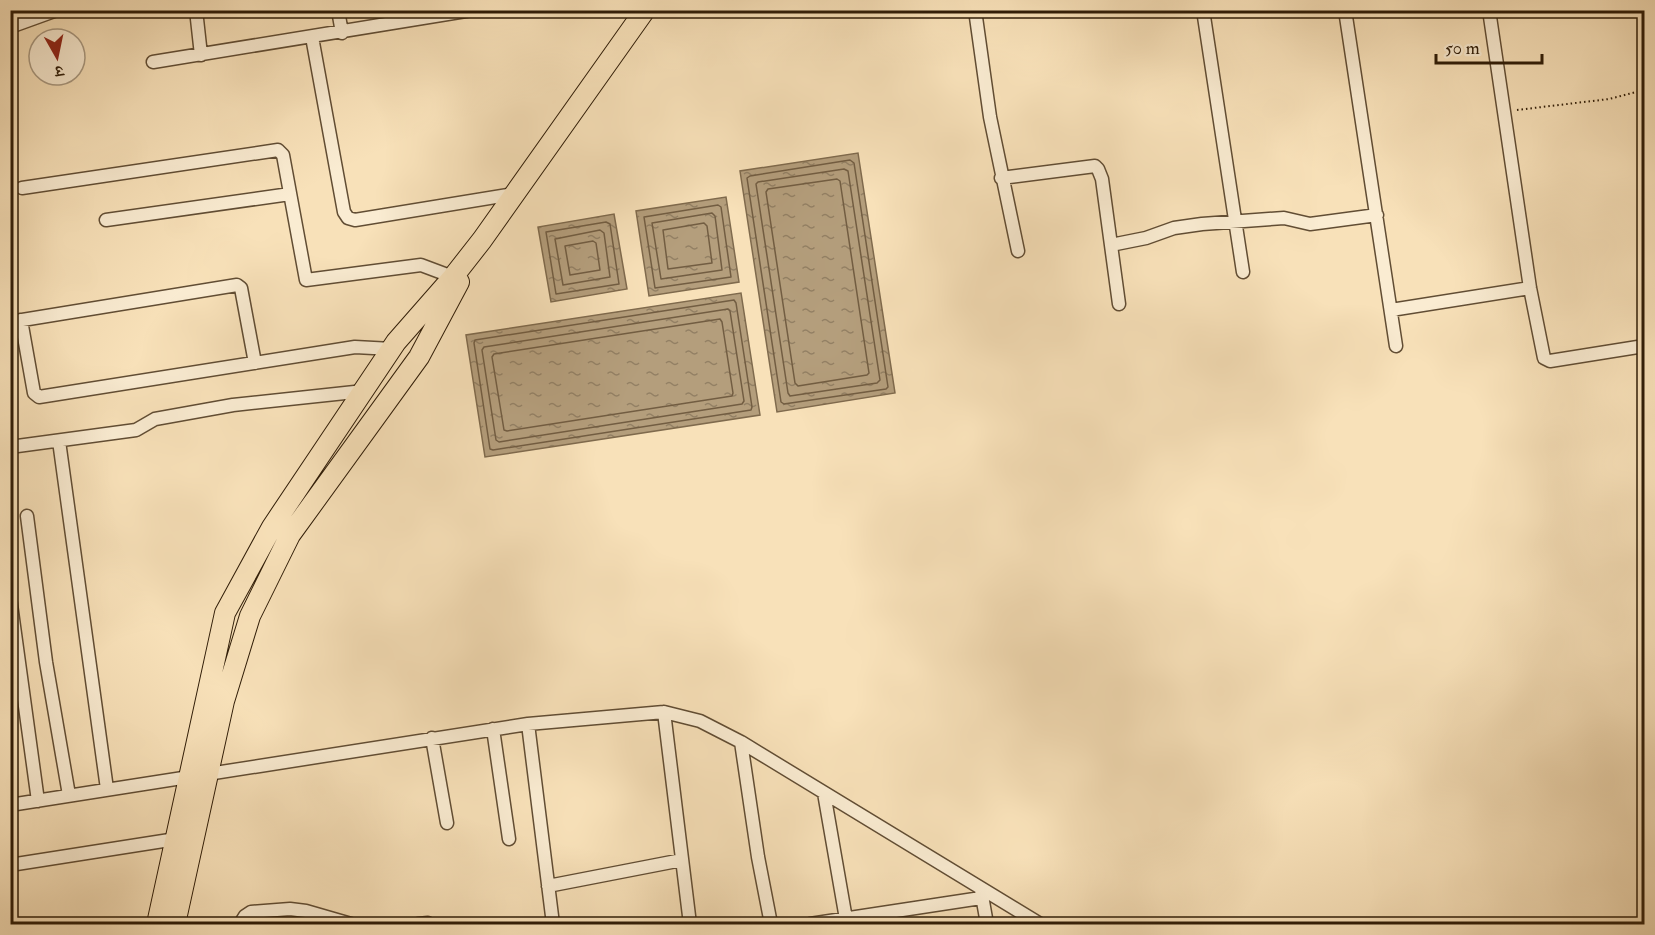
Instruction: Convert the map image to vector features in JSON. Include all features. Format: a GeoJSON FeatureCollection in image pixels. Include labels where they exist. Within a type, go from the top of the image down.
{"type":"FeatureCollection","features":[{"type":"Feature","properties":{"kind":"main road"},"geometry":{"type":"LineString","coordinates":[[175,924],[225,613],[272,527],[392,349],[482,240],[641,12]]}},
{"type":"Feature","properties":{"kind":"main road"},"geometry":{"type":"LineString","coordinates":[[157,924],[176,839],[224,701],[250,616],[290,535],[419,357],[482,240]]}},
{"type":"Feature","properties":{"kind":"street"},"geometry":{"type":"LineString","coordinates":[[10,27],[57,10]]}},
{"type":"Feature","properties":{"kind":"street"},"geometry":{"type":"LineString","coordinates":[[196,10],[201,55]]}},
{"type":"Feature","properties":{"kind":"street"},"geometry":{"type":"LineString","coordinates":[[338,10],[342,33]]}},
{"type":"Feature","properties":{"kind":"street"},"geometry":{"type":"LineString","coordinates":[[975,10],[990,117],[1018,251]]}},
{"type":"Feature","properties":{"kind":"street"},"geometry":{"type":"LineString","coordinates":[[1203,10],[1243,272]]}},
{"type":"Feature","properties":{"kind":"street"},"geometry":{"type":"LineString","coordinates":[[1345,10],[1396,346]]}},
{"type":"Feature","properties":{"kind":"street"},"geometry":{"type":"LineString","coordinates":[[1489,10],[1530,288],[1542,353],[1545,359],[1550,361],[1644,346]]}},
{"type":"Feature","properties":{"kind":"street"},"geometry":{"type":"LineString","coordinates":[[153,62],[470,11]]}},
{"type":"Feature","properties":{"kind":"street"},"geometry":{"type":"LineString","coordinates":[[312,37],[344,212],[348,218],[355,220],[514,194]]}},
{"type":"Feature","properties":{"kind":"street"},"geometry":{"type":"LineString","coordinates":[[21,188],[278,150],[283,155],[306,280],[421,265],[453,277]]}},
{"type":"Feature","properties":{"kind":"street"},"geometry":{"type":"LineString","coordinates":[[1001,178],[1095,166],[1101,174],[1119,304]]}},
{"type":"Feature","properties":{"kind":"street"},"geometry":{"type":"LineString","coordinates":[[106,220],[290,194]]}},
{"type":"Feature","properties":{"kind":"street"},"geometry":{"type":"LineString","coordinates":[[1111,245],[1146,238],[1174,228],[1235,221],[1284,218],[1310,224],[1377,215]]}},
{"type":"Feature","properties":{"kind":"street"},"geometry":{"type":"LineString","coordinates":[[255,363],[241,288],[237,285],[16,321],[34,393],[38,397],[255,363],[359,346],[392,349]]}},
{"type":"Feature","properties":{"kind":"street"},"geometry":{"type":"LineString","coordinates":[[1391,309],[1530,288]]}},
{"type":"Feature","properties":{"kind":"street"},"geometry":{"type":"LineString","coordinates":[[10,447],[136,430],[155,419],[240,404],[364,391]]}},
{"type":"Feature","properties":{"kind":"street"},"geometry":{"type":"LineString","coordinates":[[59,441],[107,789]]}},
{"type":"Feature","properties":{"kind":"street"},"geometry":{"type":"LineString","coordinates":[[27,516],[46,662],[69,795]]}},
{"type":"Feature","properties":{"kind":"street"},"geometry":{"type":"LineString","coordinates":[[10,597],[38,801]]}},
{"type":"Feature","properties":{"kind":"street"},"geometry":{"type":"LineString","coordinates":[[10,805],[493,729],[664,711],[700,721],[741,742],[981,894],[1040,924]]}},
{"type":"Feature","properties":{"kind":"street"},"geometry":{"type":"LineString","coordinates":[[664,711],[690,924]]}},
{"type":"Feature","properties":{"kind":"street"},"geometry":{"type":"LineString","coordinates":[[528,724],[553,924]]}},
{"type":"Feature","properties":{"kind":"street"},"geometry":{"type":"LineString","coordinates":[[493,729],[509,839]]}},
{"type":"Feature","properties":{"kind":"street"},"geometry":{"type":"LineString","coordinates":[[432,738],[447,823]]}},
{"type":"Feature","properties":{"kind":"street"},"geometry":{"type":"LineString","coordinates":[[741,742],[758,857],[771,924]]}},
{"type":"Feature","properties":{"kind":"street"},"geometry":{"type":"LineString","coordinates":[[824,793],[846,919]]}},
{"type":"Feature","properties":{"kind":"street"},"geometry":{"type":"LineString","coordinates":[[10,865],[176,839]]}},
{"type":"Feature","properties":{"kind":"street"},"geometry":{"type":"LineString","coordinates":[[548,886],[682,860]]}},
{"type":"Feature","properties":{"kind":"street"},"geometry":{"type":"LineString","coordinates":[[810,924],[846,919],[893,918],[981,894]]}},
{"type":"Feature","properties":{"kind":"street"},"geometry":{"type":"LineString","coordinates":[[981,894],[987,924]]}},
{"type":"Feature","properties":{"kind":"street"},"geometry":{"type":"LineString","coordinates":[[240,924],[251,912],[290,909],[306,911],[351,924]]}},
{"type":"Feature","properties":{"kind":"path"},"geometry":{"type":"LineString","coordinates":[[1504,112],[1609,99],[1644,90]]}},
{"type":"Feature","properties":{"kind":"water"},"geometry":{"type":"Polygon","coordinates":[[[858,153],[895,393],[777,412],[740,171],[858,153]]]}},
{"type":"Feature","properties":{"kind":"water"},"geometry":{"type":"Polygon","coordinates":[[[726,197],[739,282],[649,296],[636,211],[726,197]]]}},
{"type":"Feature","properties":{"kind":"water"},"geometry":{"type":"Polygon","coordinates":[[[614,214],[627,289],[551,302],[538,227],[614,214]]]}},
{"type":"Feature","properties":{"kind":"water"},"geometry":{"type":"Polygon","coordinates":[[[741,293],[760,415],[485,457],[466,335],[741,293]]]}}]}
